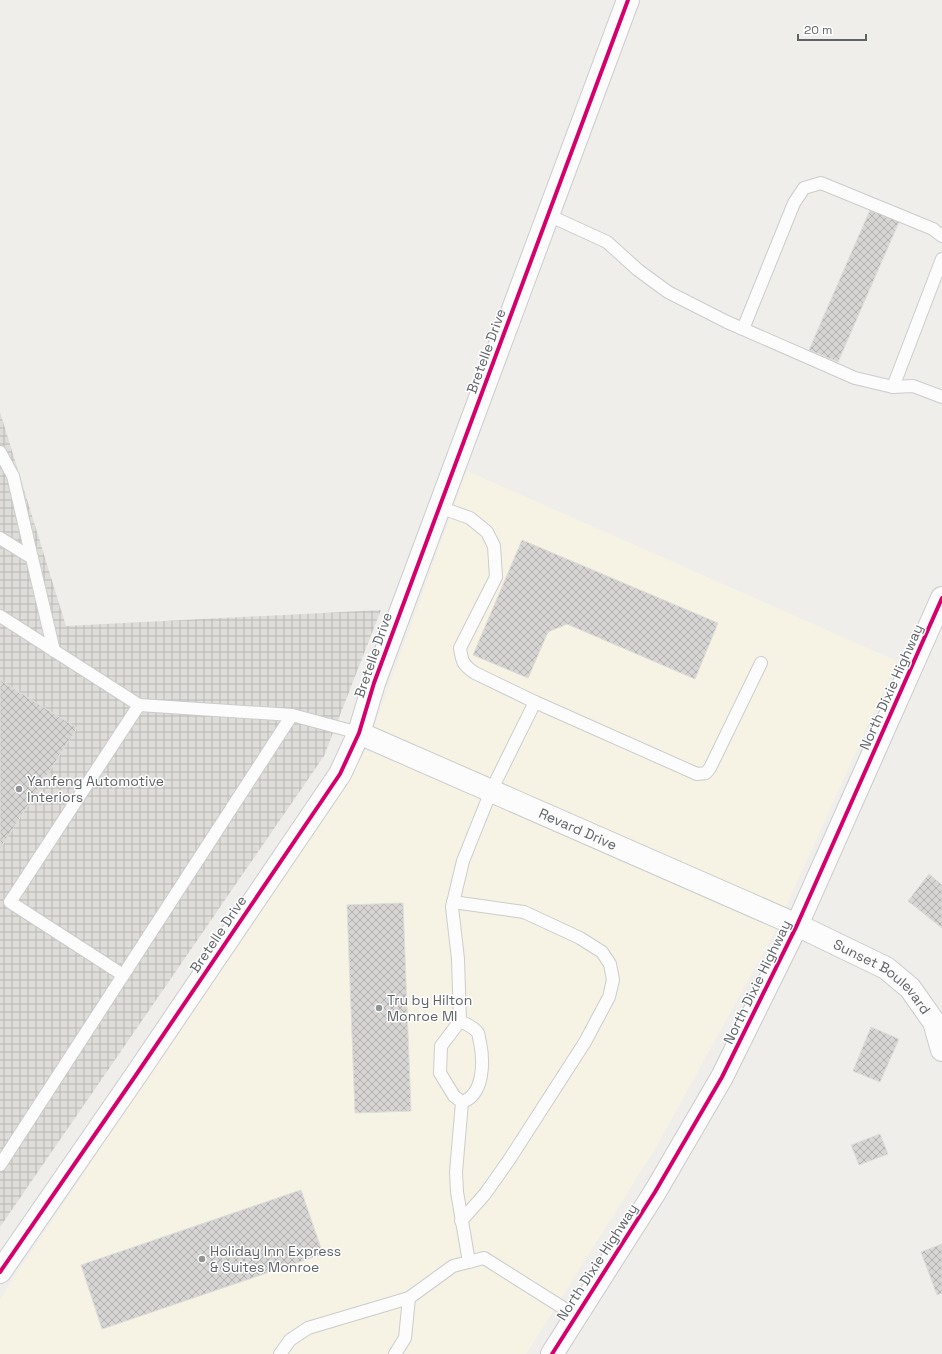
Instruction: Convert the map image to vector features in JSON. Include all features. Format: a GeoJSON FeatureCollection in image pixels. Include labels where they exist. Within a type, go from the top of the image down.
{"type":"FeatureCollection","features":[{"type":"Feature","properties":{"kind":"street","name":"Bretelle Drive"},"geometry":{"type":"LineString","coordinates":[[0,1272],[136,1075],[340,774],[359,733],[374,683],[628,0]]}},
{"type":"Feature","properties":{"kind":"street","name":"North Dixie Highway"},"geometry":{"type":"LineString","coordinates":[[552,1354],[655,1192],[722,1078],[797,925],[942,598]]}},
{"type":"Feature","properties":{"kind":"street","name":"Revard Drive"},"geometry":{"type":"LineString","coordinates":[[359,733],[797,925]]}},
{"type":"Feature","properties":{"kind":"street","name":"Sunset Boulevard"},"geometry":{"type":"LineString","coordinates":[[797,925],[886,968],[910,988],[934,1022],[942,1050]]}},
{"type":"Feature","properties":{"kind":"lane"},"geometry":{"type":"LineString","coordinates":[[743,329],[794,203],[804,188],[821,183],[933,229],[942,236]]}},
{"type":"Feature","properties":{"kind":"lane"},"geometry":{"type":"LineString","coordinates":[[548,214],[607,242],[638,270],[668,292],[743,329],[856,378],[893,387],[913,386],[942,397]]}},
{"type":"Feature","properties":{"kind":"lane"},"geometry":{"type":"LineString","coordinates":[[893,387],[942,260]]}},
{"type":"Feature","properties":{"kind":"lane"},"geometry":{"type":"LineString","coordinates":[[0,452],[13,476],[54,651]]}},
{"type":"Feature","properties":{"kind":"lane"},"geometry":{"type":"LineString","coordinates":[[439,508],[470,518],[487,532],[494,546],[496,577],[460,648],[461,660],[467,668],[535,702],[697,774],[706,773],[710,768],[761,663]]}},
{"type":"Feature","properties":{"kind":"lane"},"geometry":{"type":"LineString","coordinates":[[0,538],[32,558]]}},
{"type":"Feature","properties":{"kind":"lane"},"geometry":{"type":"LineString","coordinates":[[0,616],[139,705],[292,714],[359,733]]}},
{"type":"Feature","properties":{"kind":"lane"},"geometry":{"type":"LineString","coordinates":[[462,1102],[454,1096],[440,1073],[441,1046],[460,1021],[458,959],[452,907],[463,861],[491,791],[535,702]]}},
{"type":"Feature","properties":{"kind":"lane"},"geometry":{"type":"LineString","coordinates":[[123,975],[10,902],[139,705]]}},
{"type":"Feature","properties":{"kind":"lane"},"geometry":{"type":"LineString","coordinates":[[0,1165],[292,714]]}},
{"type":"Feature","properties":{"kind":"lane"},"geometry":{"type":"LineString","coordinates":[[453,902],[524,912],[580,938],[602,952],[610,964],[613,980],[609,997],[585,1042],[505,1166],[485,1194],[461,1221]]}},
{"type":"Feature","properties":{"kind":"lane"},"geometry":{"type":"LineString","coordinates":[[460,1021],[469,1025],[478,1033],[483,1055],[481,1079],[472,1097],[462,1102]]}},
{"type":"Feature","properties":{"kind":"lane"},"geometry":{"type":"LineString","coordinates":[[462,1102],[456,1172],[456,1192],[469,1262]]}},
{"type":"Feature","properties":{"kind":"lane"},"geometry":{"type":"LineString","coordinates":[[280,1354],[290,1340],[308,1328],[409,1298],[453,1266],[484,1258],[576,1316]]}},
{"type":"Feature","properties":{"kind":"lane"},"geometry":{"type":"LineString","coordinates":[[395,1354],[405,1338],[409,1298]]}},
{"type":"Feature","properties":{"kind":"shaded area"},"geometry":{"type":"Polygon","coordinates":[[[0,412],[66,626],[381,610],[324,756],[0,1227],[0,412]]]}},
{"type":"Feature","properties":{"kind":"shaded area"},"geometry":{"type":"Polygon","coordinates":[[[467,471],[897,661],[773,935],[655,1149],[526,1354],[0,1354],[0,1299],[365,752],[467,471]]]}},
{"type":"Feature","properties":{"kind":"building"},"geometry":{"type":"Polygon","coordinates":[[[870,210],[899,222],[838,362],[809,350],[870,210]]]}},
{"type":"Feature","properties":{"kind":"building"},"geometry":{"type":"Polygon","coordinates":[[[522,540],[718,623],[695,679],[567,624],[548,632],[528,678],[473,655],[522,540]]]}},
{"type":"Feature","properties":{"kind":"building","name":"Yanfeng Automotive Interiors"},"geometry":{"type":"Polygon","coordinates":[[[0,680],[77,728],[0,849],[0,680]]]}},
{"type":"Feature","properties":{"kind":"building"},"geometry":{"type":"Polygon","coordinates":[[[929,874],[942,885],[942,928],[908,901],[929,874]]]}},
{"type":"Feature","properties":{"kind":"building","name":"Tru by Hilton Monroe MI"},"geometry":{"type":"Polygon","coordinates":[[[403,903],[411,1111],[355,1113],[347,905],[403,903]]]}},
{"type":"Feature","properties":{"kind":"building"},"geometry":{"type":"Polygon","coordinates":[[[871,1027],[899,1039],[880,1082],[853,1071],[871,1027]]]}},
{"type":"Feature","properties":{"kind":"building"},"geometry":{"type":"Polygon","coordinates":[[[880,1134],[888,1154],[859,1165],[851,1145],[880,1134]]]}},
{"type":"Feature","properties":{"kind":"building","name":"Holiday Inn Express & Suites Monroe"},"geometry":{"type":"Polygon","coordinates":[[[301,1190],[323,1254],[102,1329],[81,1265],[301,1190]]]}},
{"type":"Feature","properties":{"kind":"building"},"geometry":{"type":"Polygon","coordinates":[[[942,1244],[942,1293],[937,1295],[921,1252],[942,1244]]]}},
{"type":"Feature","properties":{"kind":"cycle path"},"geometry":{"type":"LineString","coordinates":[[0,1272],[136,1075],[340,774],[359,733],[374,683],[628,0]]}},
{"type":"Feature","properties":{"kind":"cycle path"},"geometry":{"type":"LineString","coordinates":[[552,1354],[655,1192],[722,1077],[797,925],[942,598]]}},
{"type":"Feature","properties":{"kind":"place","name":"Yanfeng Automotive Interiors"},"geometry":{"type":"Point","coordinates":[19,789]}},
{"type":"Feature","properties":{"kind":"place","name":"Tru by Hilton Monroe MI"},"geometry":{"type":"Point","coordinates":[379,1008]}},
{"type":"Feature","properties":{"kind":"place","name":"Holiday Inn Express & Suites Monroe"},"geometry":{"type":"Point","coordinates":[202,1259]}}]}
